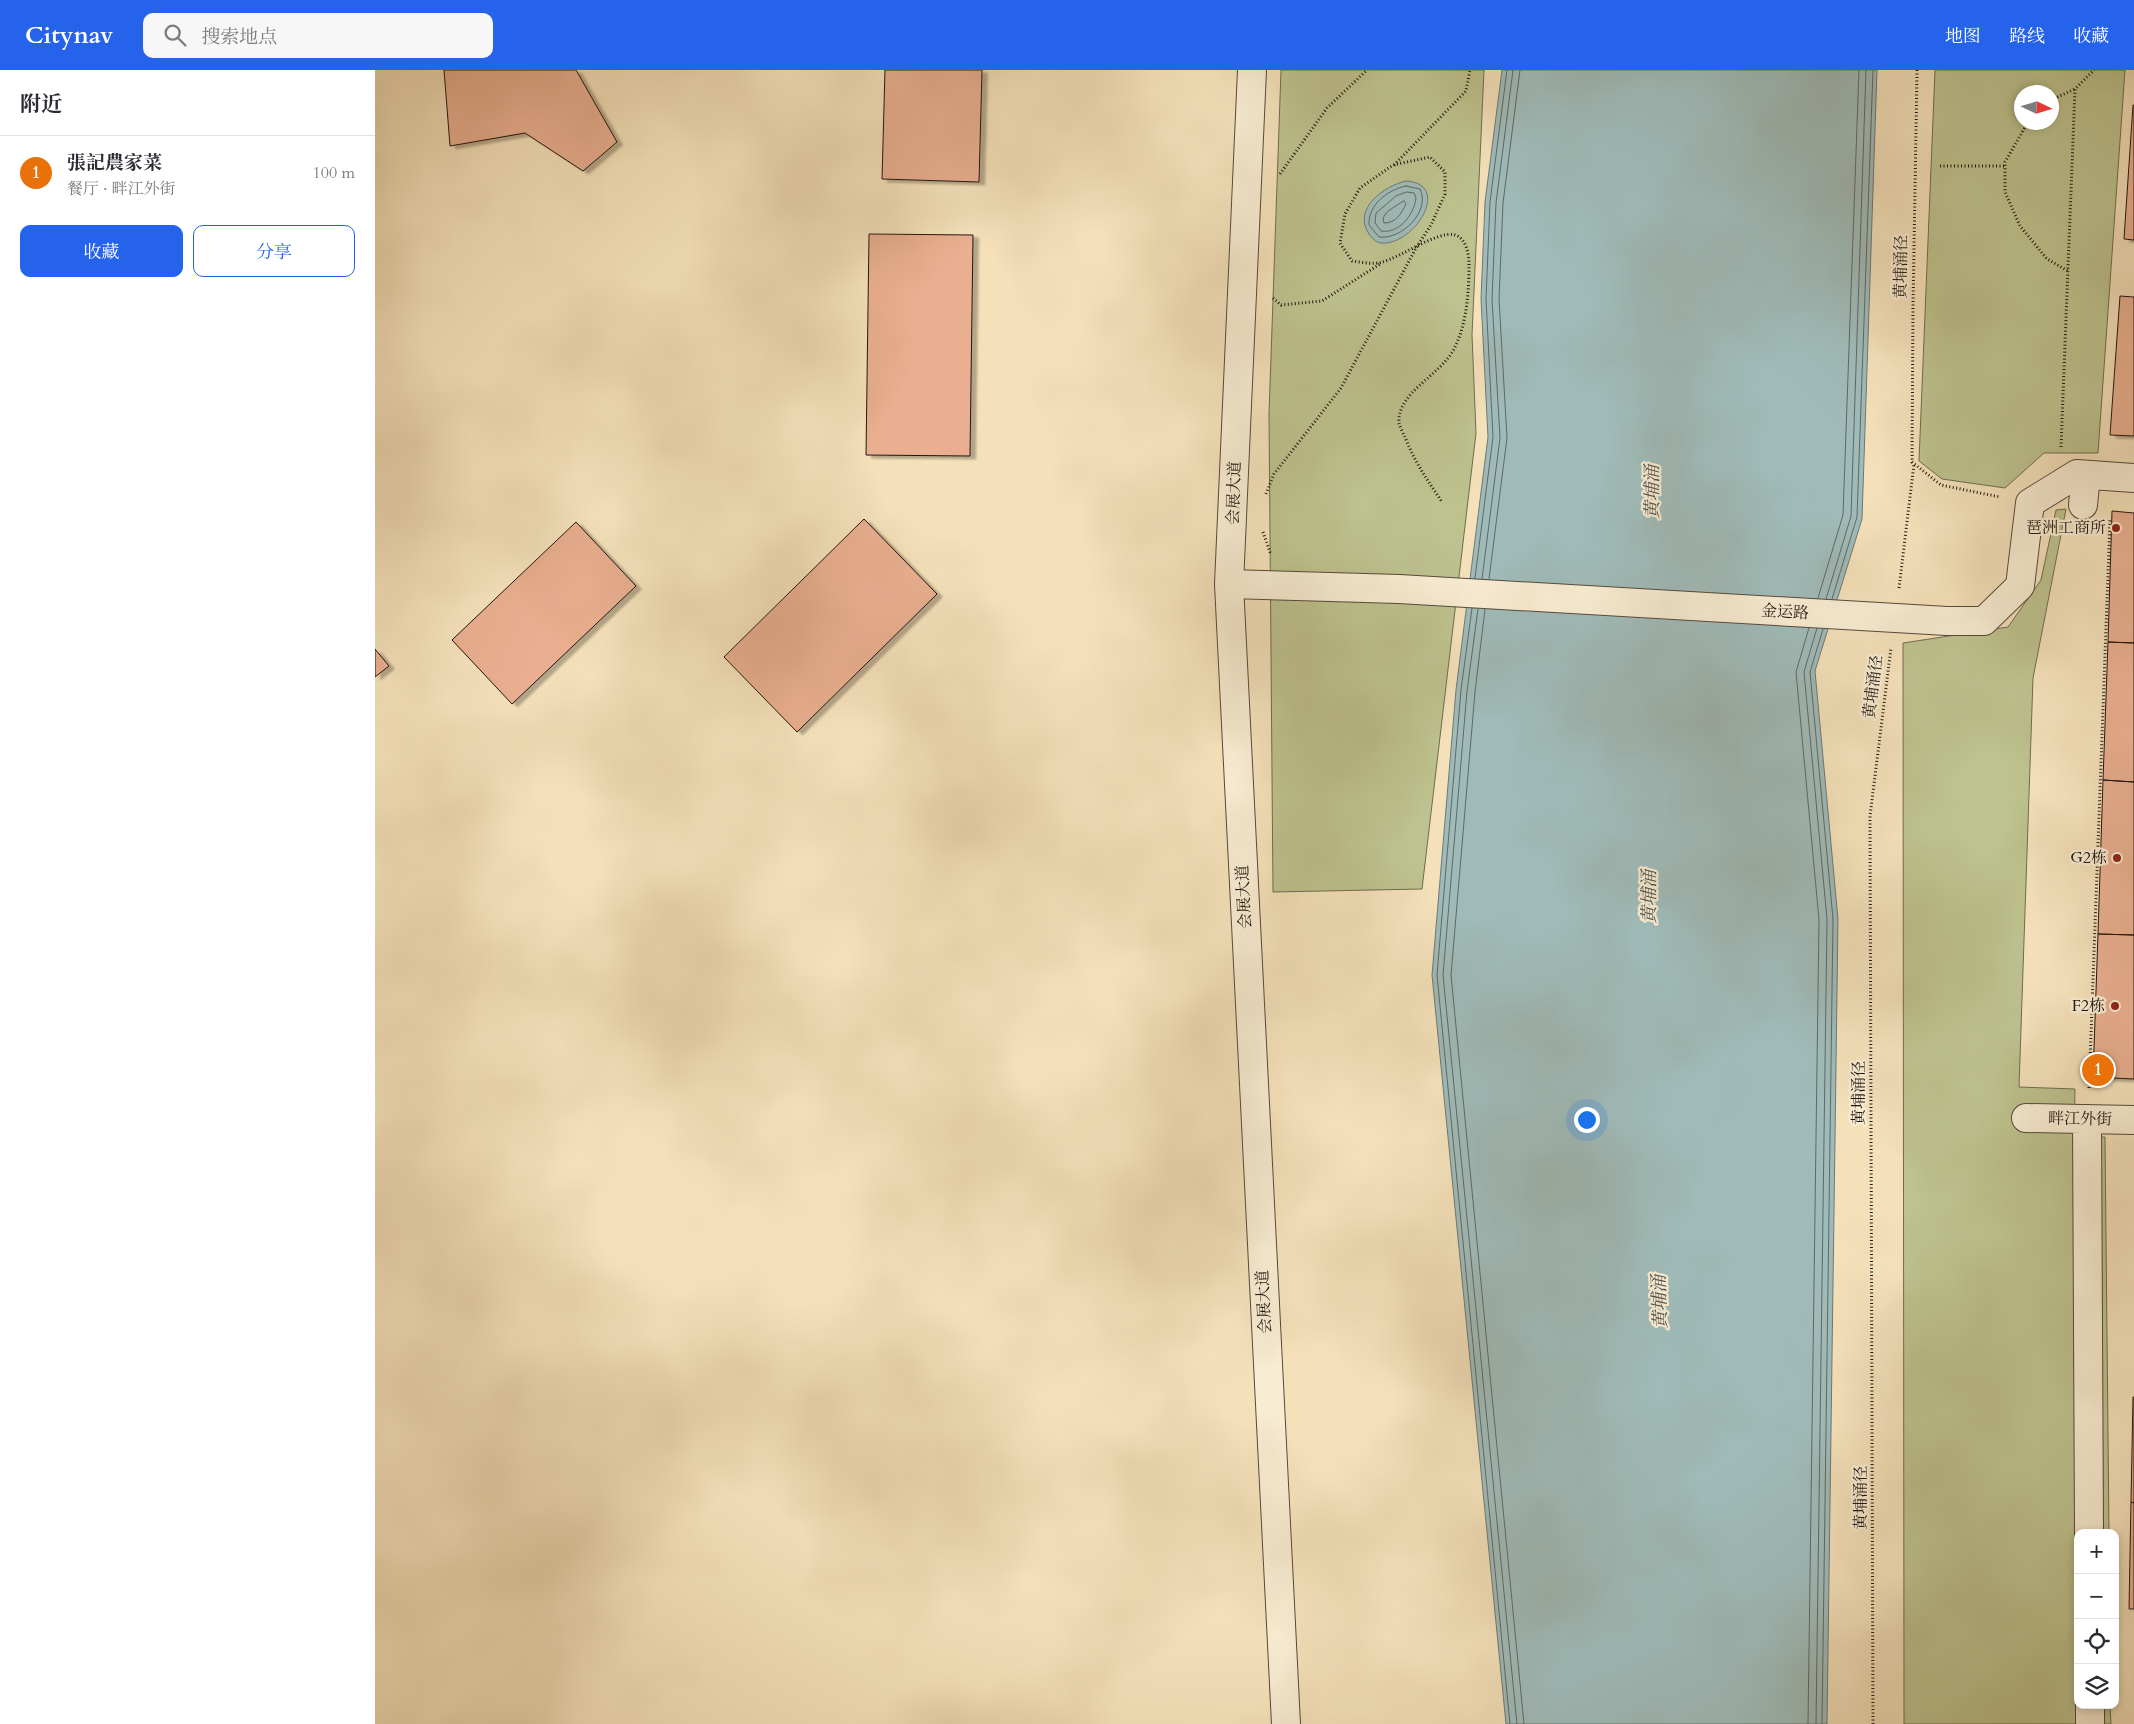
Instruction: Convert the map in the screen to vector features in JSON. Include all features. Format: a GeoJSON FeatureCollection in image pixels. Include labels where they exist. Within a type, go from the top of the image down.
{"type":"FeatureCollection","features":[{"type":"Feature","properties":{"kind":"street","name":"会展大道"},"geometry":{"type":"LineString","coordinates":[[1252,70],[1229,584],[1286,1724]]}},
{"type":"Feature","properties":{"kind":"street"},"geometry":{"type":"LineString","coordinates":[[2030,502],[2102,476]]}},
{"type":"Feature","properties":{"kind":"street"},"geometry":{"type":"LineString","coordinates":[[2083,505],[2102,476]]}},
{"type":"Feature","properties":{"kind":"street","name":"金运路"},"geometry":{"type":"LineString","coordinates":[[1229,584],[1399,590],[1947,621],[1984,621],[2020,586],[2030,502]]}},
{"type":"Feature","properties":{"kind":"street","name":"畔江外街"},"geometry":{"type":"LineString","coordinates":[[2026,1118],[2134,1120]]}},
{"type":"Feature","properties":{"kind":"street"},"geometry":{"type":"LineString","coordinates":[[2087,1119],[2089,1529]]}},
{"type":"Feature","properties":{"kind":"street"},"geometry":{"type":"LineString","coordinates":[[2090,1709],[2090,1724]]}},
{"type":"Feature","properties":{"kind":"path"},"geometry":{"type":"LineString","coordinates":[[1277,178],[1327,108],[1367,70]]}},
{"type":"Feature","properties":{"kind":"path"},"geometry":{"type":"LineString","coordinates":[[1380,263],[1352,261],[1340,243],[1345,214],[1360,188],[1393,165],[1466,91],[1470,70]]}},
{"type":"Feature","properties":{"kind":"path","name":"黄埔涌径"},"geometry":{"type":"LineString","coordinates":[[1898,591],[1914,464],[1912,462],[1913,307],[1917,70]]}},
{"type":"Feature","properties":{"kind":"path"},"geometry":{"type":"LineString","coordinates":[[2059,96],[2075,89],[2094,70]]}},
{"type":"Feature","properties":{"kind":"path"},"geometry":{"type":"LineString","coordinates":[[2061,448],[2075,89]]}},
{"type":"Feature","properties":{"kind":"path"},"geometry":{"type":"LineString","coordinates":[[2024,130],[2005,166],[2005,192],[2020,226],[2047,259],[2068,271]]}},
{"type":"Feature","properties":{"kind":"path"},"geometry":{"type":"LineString","coordinates":[[1264,499],[1274,474],[1341,388],[1416,248],[1431,225],[1445,194],[1445,172],[1430,157],[1393,165]]}},
{"type":"Feature","properties":{"kind":"path"},"geometry":{"type":"LineString","coordinates":[[1940,166],[2005,166]]}},
{"type":"Feature","properties":{"kind":"path"},"geometry":{"type":"LineString","coordinates":[[1269,294],[1281,305],[1322,301],[1380,263],[1416,248],[1436,236],[1458,235],[1464,240],[1469,259],[1466,310],[1461,331],[1453,350],[1438,370],[1414,390],[1403,403],[1399,423],[1414,459],[1442,502]]}},
{"type":"Feature","properties":{"kind":"path"},"geometry":{"type":"LineString","coordinates":[[1914,464],[1941,485],[2030,502]]}},
{"type":"Feature","properties":{"kind":"path"},"geometry":{"type":"LineString","coordinates":[[2087,1119],[2102,476]]}},
{"type":"Feature","properties":{"kind":"path"},"geometry":{"type":"LineString","coordinates":[[1261,525],[1271,552],[1269,585]]}},
{"type":"Feature","properties":{"kind":"path","name":"黄埔涌径"},"geometry":{"type":"LineString","coordinates":[[1873,1724],[1869,816],[1892,640]]}},
{"type":"Feature","properties":{"kind":"green space"},"geometry":{"type":"Polygon","coordinates":[[[1281,70],[1484,70],[1472,335],[1476,433],[1422,889],[1273,892],[1269,414],[1281,70]]]}},
{"type":"Feature","properties":{"kind":"green space"},"geometry":{"type":"Polygon","coordinates":[[[1935,70],[2125,70],[2098,453],[2044,453],[2005,488],[1942,479],[1919,461],[1935,70]]]}},
{"type":"Feature","properties":{"kind":"green space"},"geometry":{"type":"Polygon","coordinates":[[[2066,509],[2033,678],[2019,1087],[2075,1089],[2074,1137],[2105,1137],[2109,1529],[2074,1529],[2074,1709],[2110,1709],[2111,1724],[1904,1724],[1903,643],[2008,627],[2041,580],[2056,510],[2066,509]]]}},
{"type":"Feature","properties":{"kind":"water","name":"黄埔涌"},"geometry":{"type":"Polygon","coordinates":[[[1502,70],[1877,70],[1862,519],[1815,671],[1838,919],[1827,1724],[1506,1724],[1432,975],[1456,690],[1488,437],[1481,299],[1485,202],[1502,70]]]}},
{"type":"Feature","properties":{"kind":"water"},"geometry":{"type":"Polygon","coordinates":[[[1406,181],[1420,185],[1427,192],[1427,203],[1423,214],[1416,225],[1405,235],[1393,241],[1377,242],[1369,234],[1365,225],[1367,208],[1380,193],[1406,181]]]}},
{"type":"Feature","properties":{"kind":"building"},"geometry":{"type":"Polygon","coordinates":[[[444,70],[576,70],[617,142],[583,171],[525,133],[450,146],[444,70]]]}},
{"type":"Feature","properties":{"kind":"building"},"geometry":{"type":"Polygon","coordinates":[[[885,70],[982,70],[979,182],[882,179],[885,70]]]}},
{"type":"Feature","properties":{"kind":"building"},"geometry":{"type":"Polygon","coordinates":[[[2134,105],[2134,240],[2124,239],[2134,105]]]}},
{"type":"Feature","properties":{"kind":"building"},"geometry":{"type":"Polygon","coordinates":[[[869,234],[973,235],[970,456],[866,455],[869,234]]]}},
{"type":"Feature","properties":{"kind":"building"},"geometry":{"type":"Polygon","coordinates":[[[2120,296],[2134,297],[2134,436],[2110,435],[2120,296]]]}},
{"type":"Feature","properties":{"kind":"building"},"geometry":{"type":"Polygon","coordinates":[[[2112,511],[2134,513],[2134,643],[2108,642],[2112,511]]]}},
{"type":"Feature","properties":{"kind":"building"},"geometry":{"type":"Polygon","coordinates":[[[864,519],[937,594],[797,732],[724,657],[864,519]]]}},
{"type":"Feature","properties":{"kind":"building"},"geometry":{"type":"Polygon","coordinates":[[[576,522],[636,586],[512,704],[452,640],[576,522]]]}},
{"type":"Feature","properties":{"kind":"building"},"geometry":{"type":"Polygon","coordinates":[[[2108,642],[2134,643],[2134,782],[2103,780],[2108,642]]]}},
{"type":"Feature","properties":{"kind":"building"},"geometry":{"type":"Polygon","coordinates":[[[375,649],[389,666],[375,677],[375,649]]]}},
{"type":"Feature","properties":{"kind":"building","name":"G2栋"},"geometry":{"type":"Polygon","coordinates":[[[2103,780],[2134,782],[2134,935],[2098,934],[2103,780]]]}},
{"type":"Feature","properties":{"kind":"building","name":"F2栋"},"geometry":{"type":"Polygon","coordinates":[[[2098,934],[2134,935],[2134,1079],[2093,1077],[2098,934]]]}},
{"type":"Feature","properties":{"kind":"building"},"geometry":{"type":"Polygon","coordinates":[[[2134,1397],[2134,1503],[2131,1502],[2134,1397]]]}},
{"type":"Feature","properties":{"kind":"building"},"geometry":{"type":"Polygon","coordinates":[[[2131,1502],[2134,1503],[2134,1609],[2129,1609],[2131,1502]]]}},
{"type":"Feature","properties":{"kind":"place","name":"琶洲工商所"},"geometry":{"type":"Point","coordinates":[2116,528]}},
{"type":"Feature","properties":{"kind":"place","name":"G2栋"},"geometry":{"type":"Point","coordinates":[2117,858]}},
{"type":"Feature","properties":{"kind":"place","name":"F2栋"},"geometry":{"type":"Point","coordinates":[2115,1006]}},
{"type":"Feature","properties":{"kind":"place","name":"張記農家菜"},"geometry":{"type":"Point","coordinates":[2098,1070]}}]}
